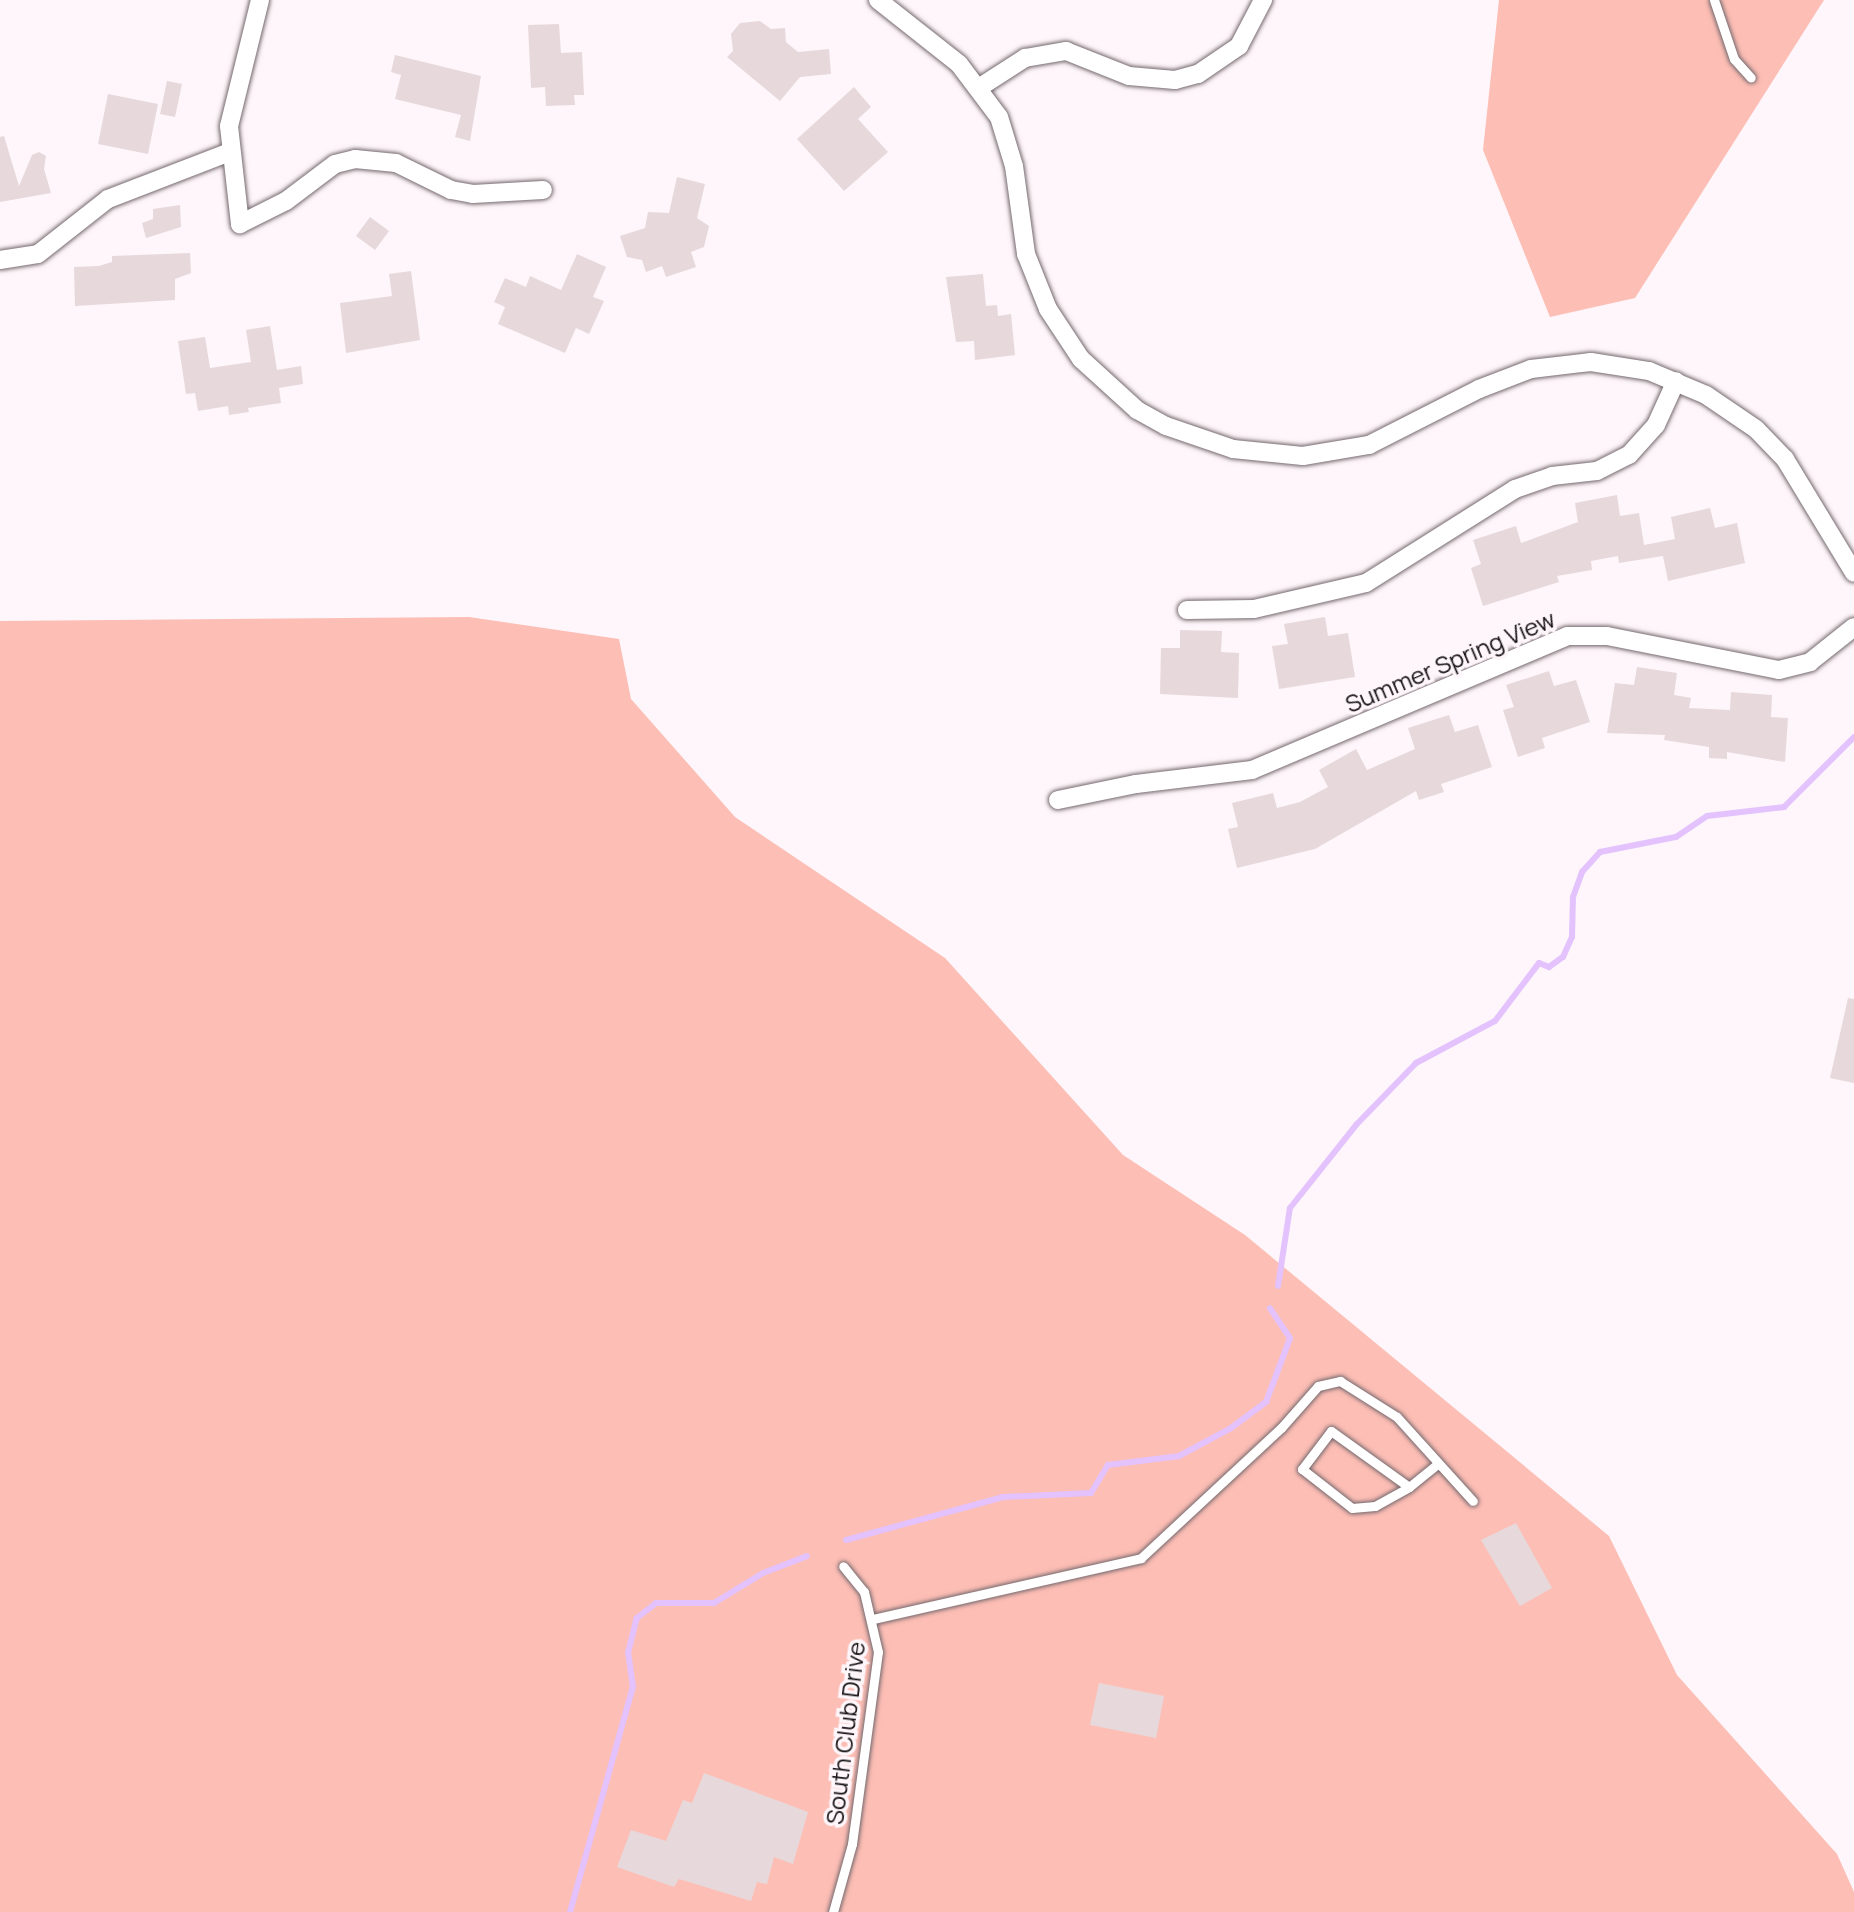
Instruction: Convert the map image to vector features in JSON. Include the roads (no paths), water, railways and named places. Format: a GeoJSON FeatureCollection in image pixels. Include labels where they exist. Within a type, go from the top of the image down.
{"type":"FeatureCollection","features":[{"type":"Feature","properties":{"kind":"street"},"geometry":{"type":"LineString","coordinates":[[260,0],[233,100],[230,152],[240,224],[286,201],[335,164],[375,158],[473,194],[543,190]]}},
{"type":"Feature","properties":{"kind":"street"},"geometry":{"type":"LineString","coordinates":[[878,0],[980,87],[1009,141],[1026,254],[1048,309],[1104,382],[1166,426],[1233,449],[1303,456],[1369,445],[1479,389],[1531,369],[1591,362],[1649,371],[1676,381],[1733,411],[1785,459],[1854,573]]}},
{"type":"Feature","properties":{"kind":"street"},"geometry":{"type":"LineString","coordinates":[[980,87],[1025,58],[1066,51],[1129,76],[1175,80],[1198,74],[1239,46],[1263,0]]}},
{"type":"Feature","properties":{"kind":"street"},"geometry":{"type":"LineString","coordinates":[[0,260],[38,254],[108,199],[230,152]]}},
{"type":"Feature","properties":{"kind":"street"},"geometry":{"type":"LineString","coordinates":[[1187,610],[1254,609],[1375,579],[1515,489],[1552,476],[1597,471],[1629,455],[1656,425],[1676,381]]}},
{"type":"Feature","properties":{"kind":"street","name":"Summer Spring View"},"geometry":{"type":"LineString","coordinates":[[1058,800],[1126,785],[1252,770],[1567,636],[1607,636],[1779,670],[1810,662],[1854,627]]}},
{"type":"Feature","properties":{"kind":"lane"},"geometry":{"type":"LineString","coordinates":[[1714,0],[1734,59],[1751,78]]}},
{"type":"Feature","properties":{"kind":"lane"},"geometry":{"type":"LineString","coordinates":[[873,1619],[1141,1558],[1281,1428],[1318,1386],[1340,1381],[1397,1417],[1436,1465],[1473,1501]]}},
{"type":"Feature","properties":{"kind":"lane"},"geometry":{"type":"LineString","coordinates":[[1409,1487],[1331,1431],[1302,1469],[1352,1508],[1375,1506],[1409,1487],[1436,1465]]}},
{"type":"Feature","properties":{"kind":"lane","name":"South Club Drive"},"geometry":{"type":"LineString","coordinates":[[833,1912],[856,1814],[878,1652],[873,1619],[864,1592],[843,1566]]}},
{"type":"Feature","properties":{"kind":"waterway"},"geometry":{"type":"LineString","coordinates":[[1278,1286],[1290,1208],[1356,1125],[1416,1063],[1495,1021],[1539,963],[1549,967],[1563,957],[1572,937],[1573,897],[1582,872],[1600,852],[1676,837],[1707,816],[1784,807],[1854,737]]}},
{"type":"Feature","properties":{"kind":"waterway"},"geometry":{"type":"LineString","coordinates":[[846,1540],[1003,1497],[1091,1493],[1108,1465],[1179,1456],[1231,1428],[1266,1402],[1290,1338],[1270,1308]]}},
{"type":"Feature","properties":{"kind":"waterway"},"geometry":{"type":"LineString","coordinates":[[570,1912],[633,1687],[628,1653],[637,1618],[656,1603],[714,1603],[763,1573],[807,1556]]}}]}
